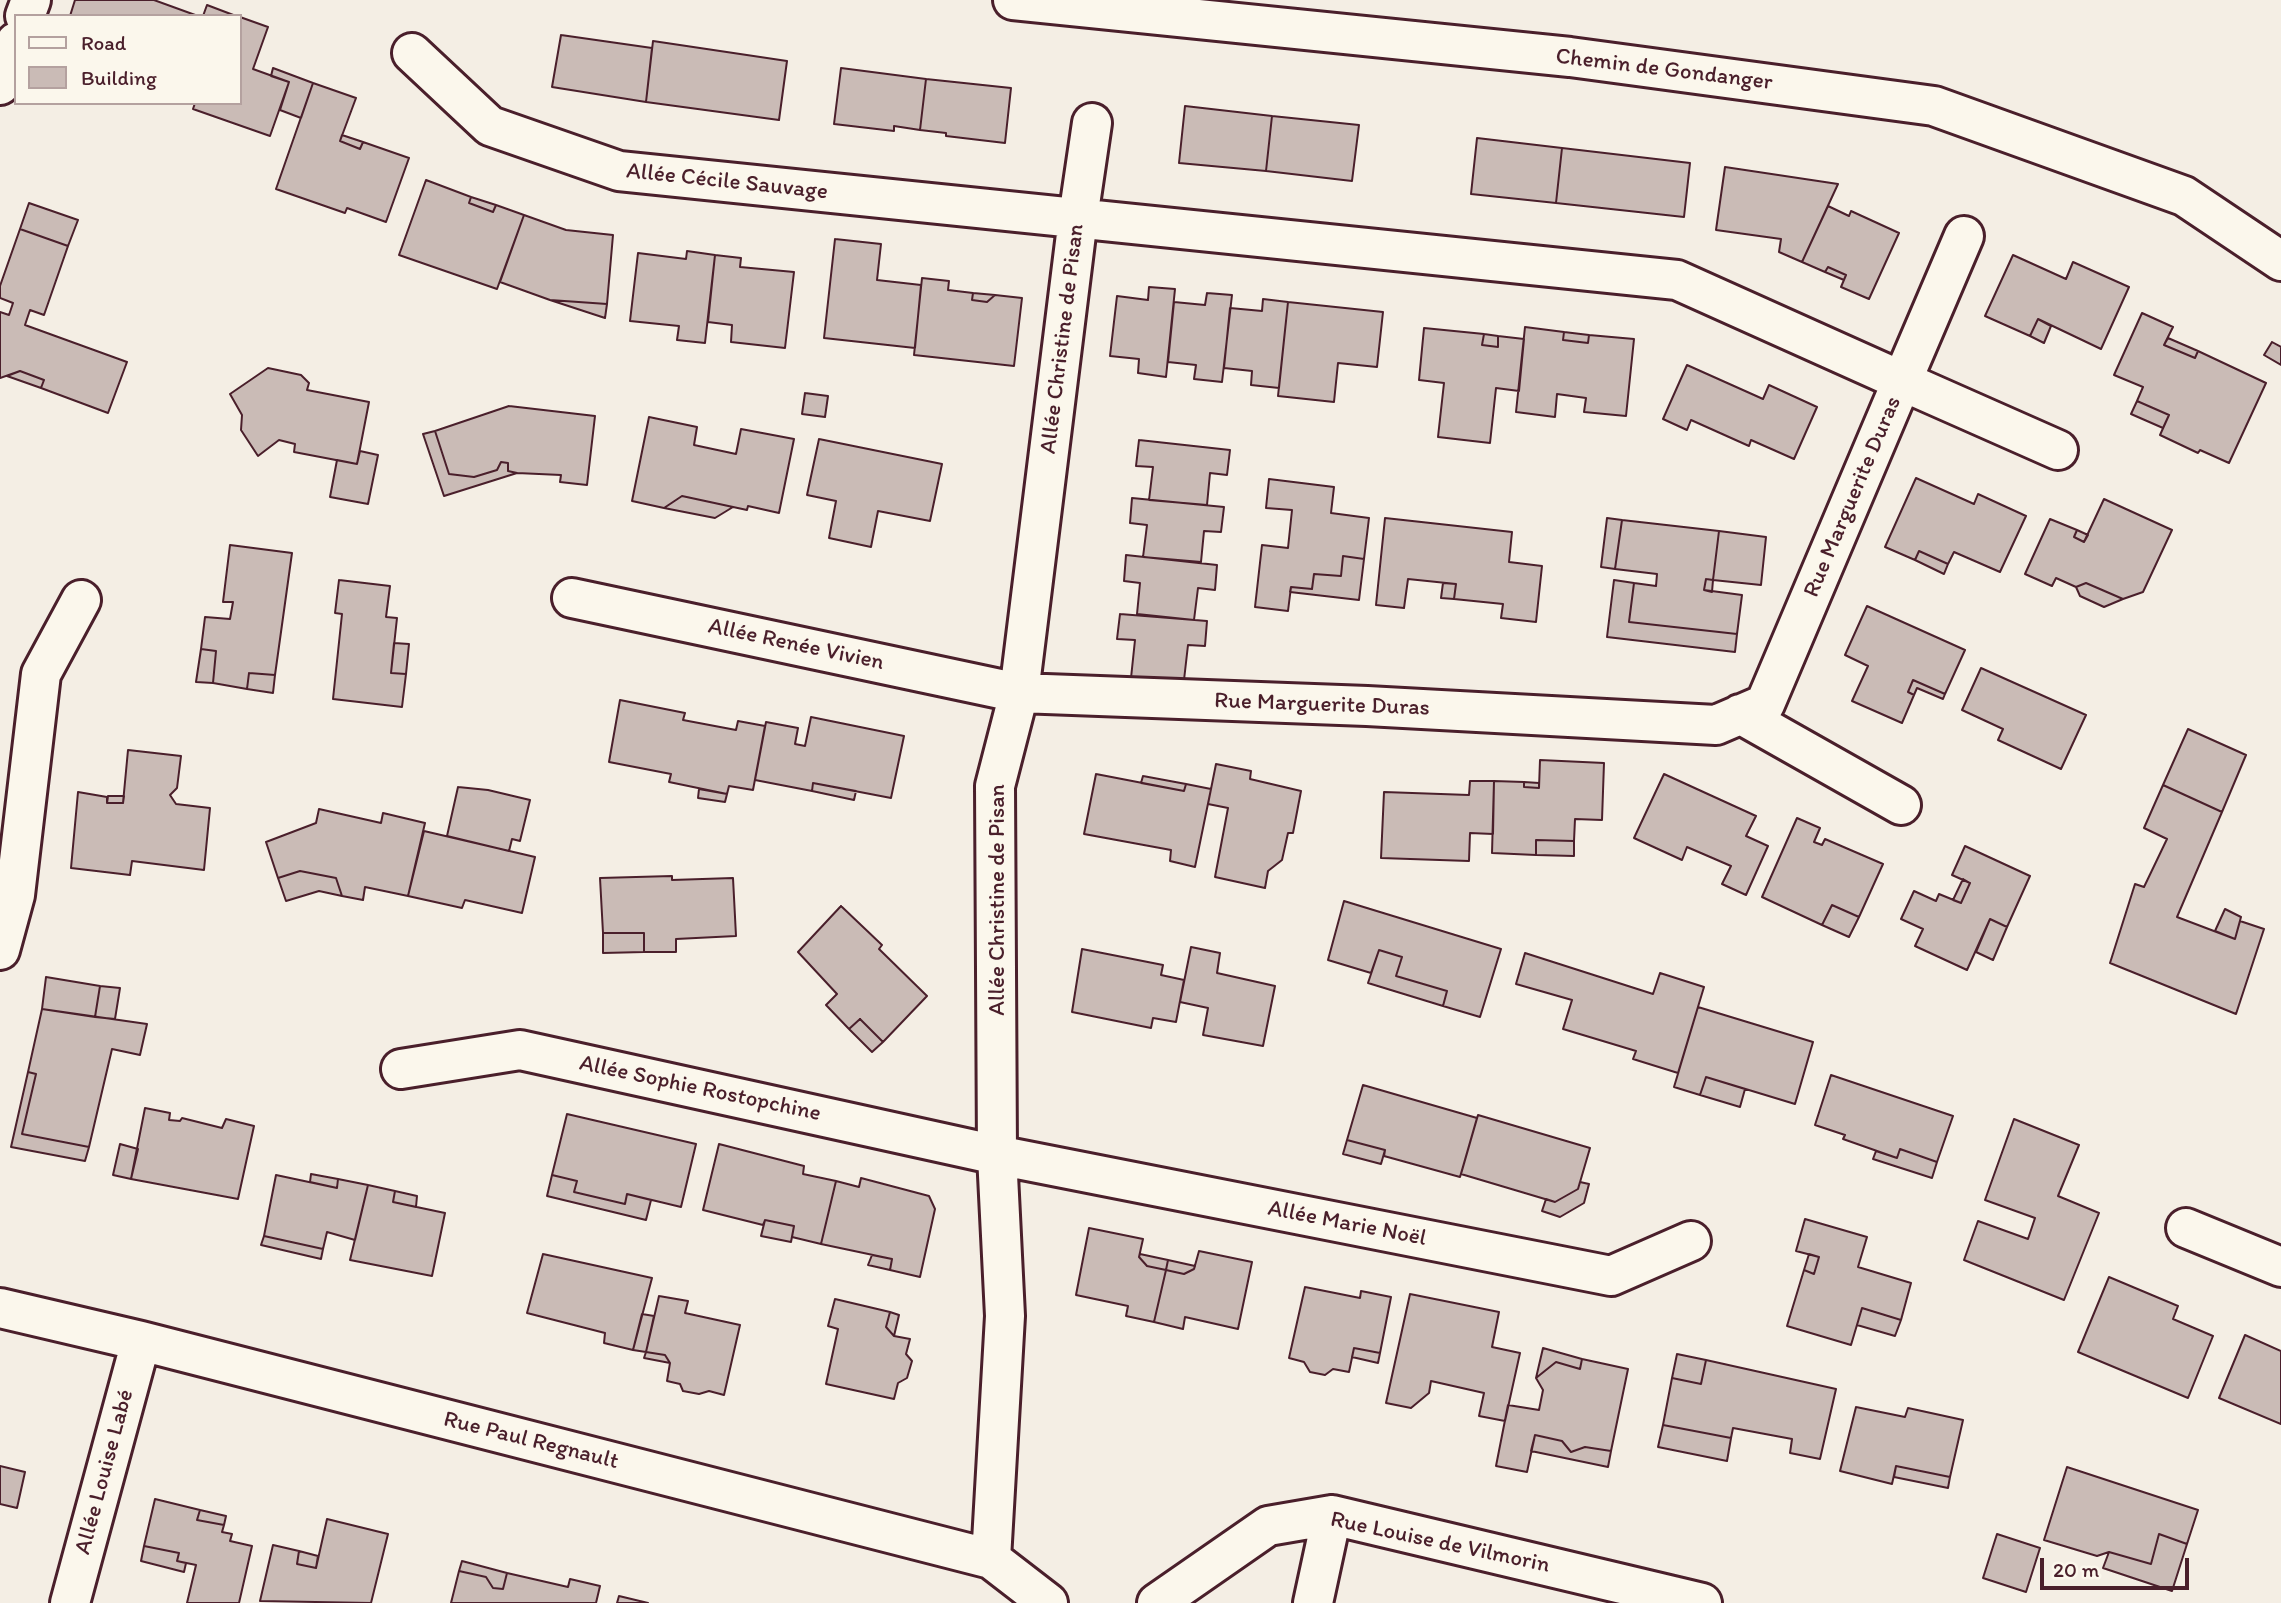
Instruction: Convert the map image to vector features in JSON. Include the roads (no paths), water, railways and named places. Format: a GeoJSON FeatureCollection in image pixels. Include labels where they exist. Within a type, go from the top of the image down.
{"type":"FeatureCollection","features":[{"type":"Feature","properties":{"kind":"street","name":"Chemin de Gondanger"},"geometry":{"type":"LineString","coordinates":[[1013,0],[1570,57],[1934,106],[2184,196],[2281,261]]}},
{"type":"Feature","properties":{"kind":"street"},"geometry":{"type":"LineString","coordinates":[[0,85],[14,46]]}},
{"type":"Feature","properties":{"kind":"street","name":"Allée Cécile Sauvage"},"geometry":{"type":"LineString","coordinates":[[412,52],[491,126],[619,172],[1078,218]]}},
{"type":"Feature","properties":{"kind":"street","name":"Allée Christine de Pisan"},"geometry":{"type":"LineString","coordinates":[[991,1559],[1005,1316],[997,1155],[995,786],[1019,693],[1092,123]]}},
{"type":"Feature","properties":{"kind":"street","name":"Rue Marguerite Duras"},"geometry":{"type":"LineString","coordinates":[[1019,693],[1367,706],[1716,724],[1765,704],[1902,381],[1677,280],[1078,218]]}},
{"type":"Feature","properties":{"kind":"street"},"geometry":{"type":"LineString","coordinates":[[1964,236],[1902,381],[2059,450]]}},
{"type":"Feature","properties":{"kind":"street","name":"Allée Renée Vivien"},"geometry":{"type":"LineString","coordinates":[[572,598],[1019,693]]}},
{"type":"Feature","properties":{"kind":"street"},"geometry":{"type":"LineString","coordinates":[[0,950],[15,895],[41,674],[81,600]]}},
{"type":"Feature","properties":{"kind":"street"},"geometry":{"type":"LineString","coordinates":[[1740,714],[1900,805]]}},
{"type":"Feature","properties":{"kind":"street","name":"Allée Sophie Rostopchine"},"geometry":{"type":"LineString","coordinates":[[401,1069],[520,1050],[997,1155]]}},
{"type":"Feature","properties":{"kind":"street","name":"Allée Marie Noël"},"geometry":{"type":"LineString","coordinates":[[997,1155],[1611,1276],[1691,1241]]}},
{"type":"Feature","properties":{"kind":"street"},"geometry":{"type":"LineString","coordinates":[[2186,1228],[2281,1267]]}},
{"type":"Feature","properties":{"kind":"street","name":"Rue Paul Regnault"},"geometry":{"type":"LineString","coordinates":[[0,1308],[141,1341],[991,1559],[1048,1603]]}},
{"type":"Feature","properties":{"kind":"street","name":"Allée Louise Labé"},"geometry":{"type":"LineString","coordinates":[[70,1603],[141,1341]]}},
{"type":"Feature","properties":{"kind":"street"},"geometry":{"type":"LineString","coordinates":[[1313,1603],[1332,1515]]}},
{"type":"Feature","properties":{"kind":"street","name":"Rue Louise de Vilmorin"},"geometry":{"type":"LineString","coordinates":[[1157,1603],[1268,1526],[1332,1515],[1702,1603]]}}]}
